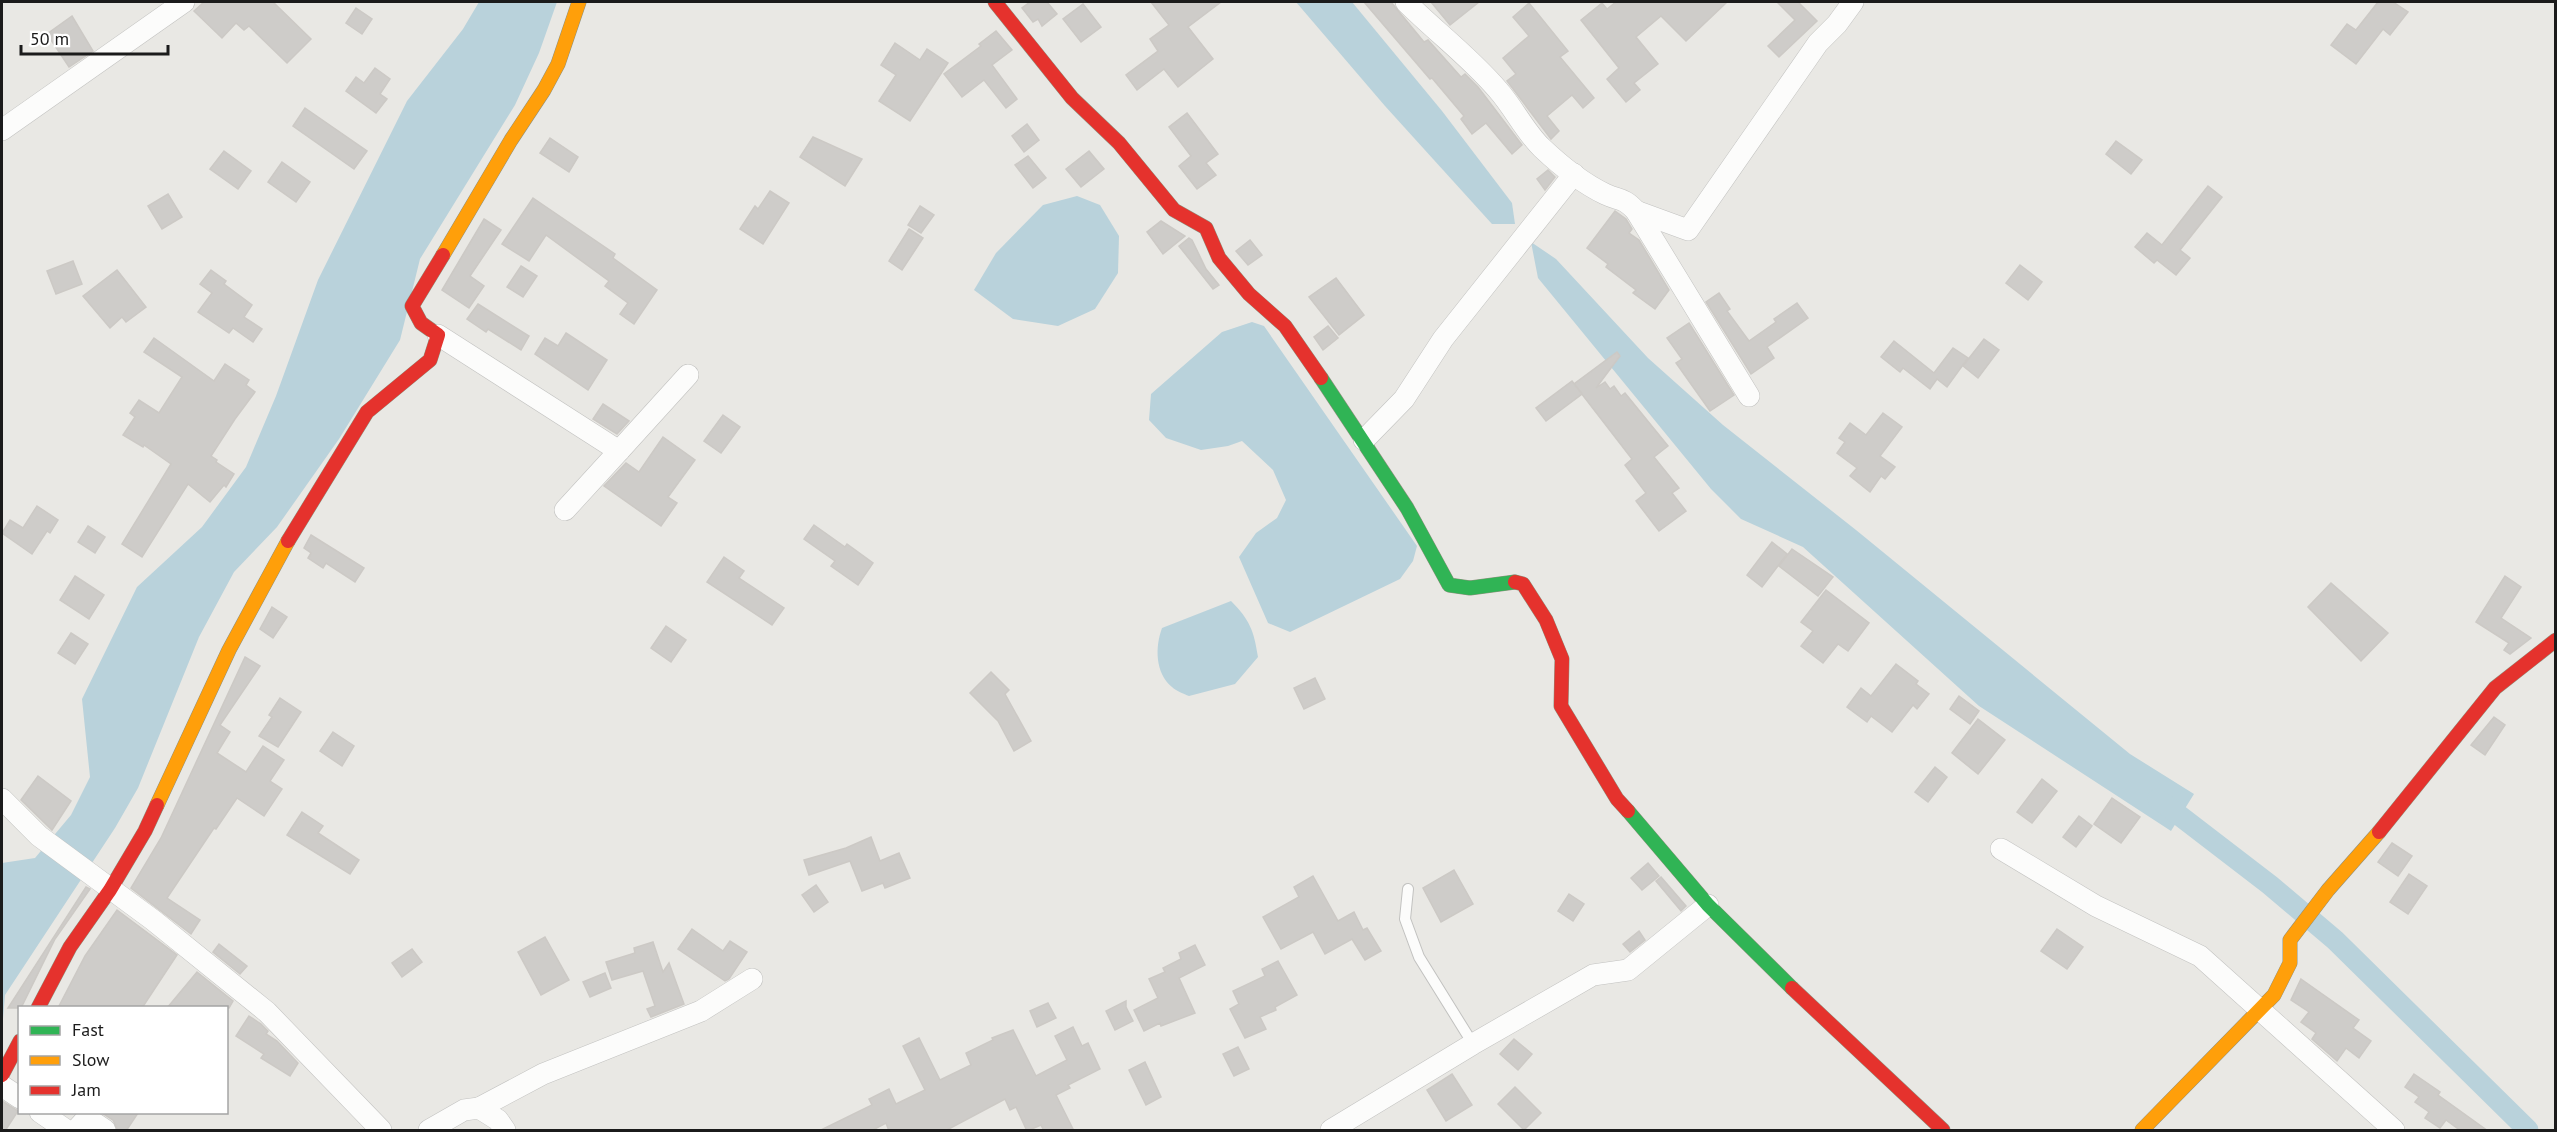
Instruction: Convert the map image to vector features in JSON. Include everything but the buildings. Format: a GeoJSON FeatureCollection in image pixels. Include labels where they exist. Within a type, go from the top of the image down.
{"type":"FeatureCollection","features":[{"type":"Feature","properties":{"kind":"street"},"geometry":{"type":"LineString","coordinates":[[2,130],[184,2]]}},
{"type":"Feature","properties":{"kind":"street"},"geometry":{"type":"LineString","coordinates":[[579,2],[558,64],[544,90],[511,140],[412,306],[421,323],[438,335],[619,450]]}},
{"type":"Feature","properties":{"kind":"street"},"geometry":{"type":"LineString","coordinates":[[995,2],[1072,98],[1119,143],[1174,210],[1206,228],[1219,258],[1249,294],[1285,326],[1364,440],[1407,508],[1449,585],[1464,589],[1511,581],[1523,584],[1540,610],[1562,661],[1559,693],[1561,706],[1617,799],[1743,942],[1943,1131]]}},
{"type":"Feature","properties":{"kind":"street"},"geometry":{"type":"LineString","coordinates":[[1406,2],[1491,82],[1540,146],[1574,174],[1605,194],[1626,200],[1636,211],[1749,396]]}},
{"type":"Feature","properties":{"kind":"street"},"geometry":{"type":"LineString","coordinates":[[1636,211],[1688,230],[1818,43],[1837,24],[1853,2]]}},
{"type":"Feature","properties":{"kind":"street"},"geometry":{"type":"LineString","coordinates":[[1364,440],[1404,399],[1443,339],[1574,174]]}},
{"type":"Feature","properties":{"kind":"street"},"geometry":{"type":"LineString","coordinates":[[39,1006],[102,883],[145,831],[230,650],[297,525],[367,412],[430,360],[438,335]]}},
{"type":"Feature","properties":{"kind":"street"},"geometry":{"type":"LineString","coordinates":[[565,510],[688,375]]}},
{"type":"Feature","properties":{"kind":"street"},"geometry":{"type":"LineString","coordinates":[[2142,1131],[2274,995],[2290,963],[2290,940],[2328,890],[2376,836],[2495,688],[2556,640]]}},
{"type":"Feature","properties":{"kind":"street"},"geometry":{"type":"LineString","coordinates":[[2,799],[39,836],[187,946],[267,1012],[381,1131]]}},
{"type":"Feature","properties":{"kind":"street"},"geometry":{"type":"LineString","coordinates":[[2001,849],[2096,906],[2200,956],[2394,1131]]}},
{"type":"Feature","properties":{"kind":"street"},"geometry":{"type":"LineString","coordinates":[[1331,1131],[1473,1044],[1593,975],[1628,970],[1708,905]]}},
{"type":"Feature","properties":{"kind":"street"},"geometry":{"type":"LineString","coordinates":[[429,1131],[464,1110],[479,1108],[563,1066],[701,1011],[752,979]]}},
{"type":"Feature","properties":{"kind":"street"},"geometry":{"type":"LineString","coordinates":[[2,1075],[18,1045]]}},
{"type":"Feature","properties":{"kind":"street"},"geometry":{"type":"LineString","coordinates":[[2,1086],[18,1097]]}},
{"type":"Feature","properties":{"kind":"street"},"geometry":{"type":"LineString","coordinates":[[479,1108],[498,1120],[505,1131]]}},
{"type":"Feature","properties":{"kind":"street"},"geometry":{"type":"LineString","coordinates":[[41,1114],[66,1131]]}},
{"type":"Feature","properties":{"kind":"street"},"geometry":{"type":"LineString","coordinates":[[76,1131],[87,1118],[105,1131]]}},
{"type":"Feature","properties":{"kind":"lane"},"geometry":{"type":"LineString","coordinates":[[1408,889],[1405,919],[1419,957],[1473,1044]]}},
{"type":"Feature","properties":{"kind":"water"},"geometry":{"type":"Polygon","coordinates":[[[479,2],[557,2],[539,53],[515,105],[420,259],[400,340],[339,439],[277,527],[234,572],[199,637],[138,788],[115,828],[5,995],[2,1031],[2,863],[35,858],[71,815],[90,777],[82,699],[137,587],[202,527],[246,467],[276,396],[318,280],[407,101],[463,29],[479,2]]]}},
{"type":"Feature","properties":{"kind":"water"},"geometry":{"type":"Polygon","coordinates":[[[1296,2],[1352,2],[1442,111],[1512,203],[1515,224],[1492,224],[1385,106],[1296,2]]]}},
{"type":"Feature","properties":{"kind":"water"},"geometry":{"type":"Polygon","coordinates":[[[1077,196],[1100,205],[1119,236],[1118,273],[1095,309],[1058,326],[1013,319],[974,290],[996,253],[1043,205],[1077,196]]]}},
{"type":"Feature","properties":{"kind":"water"},"geometry":{"type":"Polygon","coordinates":[[[1531,242],[1556,259],[1648,358],[1723,425],[1856,530],[2130,754],[2194,794],[2171,831],[1979,706],[1803,547],[1741,519],[1711,489],[1538,278],[1531,242]]]}},
{"type":"Feature","properties":{"kind":"water"},"geometry":{"type":"Polygon","coordinates":[[[1252,322],[1264,326],[1417,546],[1413,561],[1400,579],[1290,632],[1268,623],[1239,557],[1256,533],[1277,518],[1286,500],[1273,470],[1242,441],[1228,446],[1201,450],[1166,438],[1149,420],[1151,394],[1222,332],[1252,322]]]}},
{"type":"Feature","properties":{"kind":"water"},"geometry":{"type":"Polygon","coordinates":[[[1231,601],[1250,626],[1258,657],[1235,684],[1189,696],[1176,690],[1162,675],[1158,659],[1158,643],[1162,628],[1231,601]]]}},
{"type":"Feature","properties":{"kind":"waterway"},"geometry":{"type":"LineString","coordinates":[[2158,799],[2270,885],[2335,940],[2528,1130]]}},
{"type":"Feature","properties":{"kind":"traffic: fast"},"geometry":{"type":"LineString","coordinates":[[1321,378],[1407,508],[1449,585],[1470,588],[1515,582]]}},
{"type":"Feature","properties":{"kind":"traffic: fast"},"geometry":{"type":"LineString","coordinates":[[1628,811],[1708,905],[1792,988]]}},
{"type":"Feature","properties":{"kind":"traffic: slow"},"geometry":{"type":"LineString","coordinates":[[443,255],[558,64],[579,2]]}},
{"type":"Feature","properties":{"kind":"traffic: slow"},"geometry":{"type":"LineString","coordinates":[[157,805],[229,650],[288,541]]}},
{"type":"Feature","properties":{"kind":"traffic: slow"},"geometry":{"type":"LineString","coordinates":[[2142,1130],[2274,995],[2290,963],[2290,940],[2328,890],[2379,832]]}},
{"type":"Feature","properties":{"kind":"traffic: jam"},"geometry":{"type":"LineString","coordinates":[[995,2],[1072,98],[1119,143],[1174,210],[1206,228],[1219,258],[1249,294],[1285,326],[1321,378]]}},
{"type":"Feature","properties":{"kind":"traffic: jam"},"geometry":{"type":"LineString","coordinates":[[288,541],[367,412],[430,360],[438,335],[421,323],[412,306],[443,255]]}},
{"type":"Feature","properties":{"kind":"traffic: jam"},"geometry":{"type":"LineString","coordinates":[[1515,582],[1523,584],[1546,620],[1562,659],[1561,706],[1617,799],[1628,811]]}},
{"type":"Feature","properties":{"kind":"traffic: jam"},"geometry":{"type":"LineString","coordinates":[[2379,832],[2495,688],[2556,640]]}},
{"type":"Feature","properties":{"kind":"traffic: jam"},"geometry":{"type":"LineString","coordinates":[[39,1006],[70,947],[110,890],[145,831],[157,805]]}},
{"type":"Feature","properties":{"kind":"traffic: jam"},"geometry":{"type":"LineString","coordinates":[[1792,988],[1943,1130]]}},
{"type":"Feature","properties":{"kind":"traffic: jam"},"geometry":{"type":"LineString","coordinates":[[2,1075],[18,1045]]}}]}
